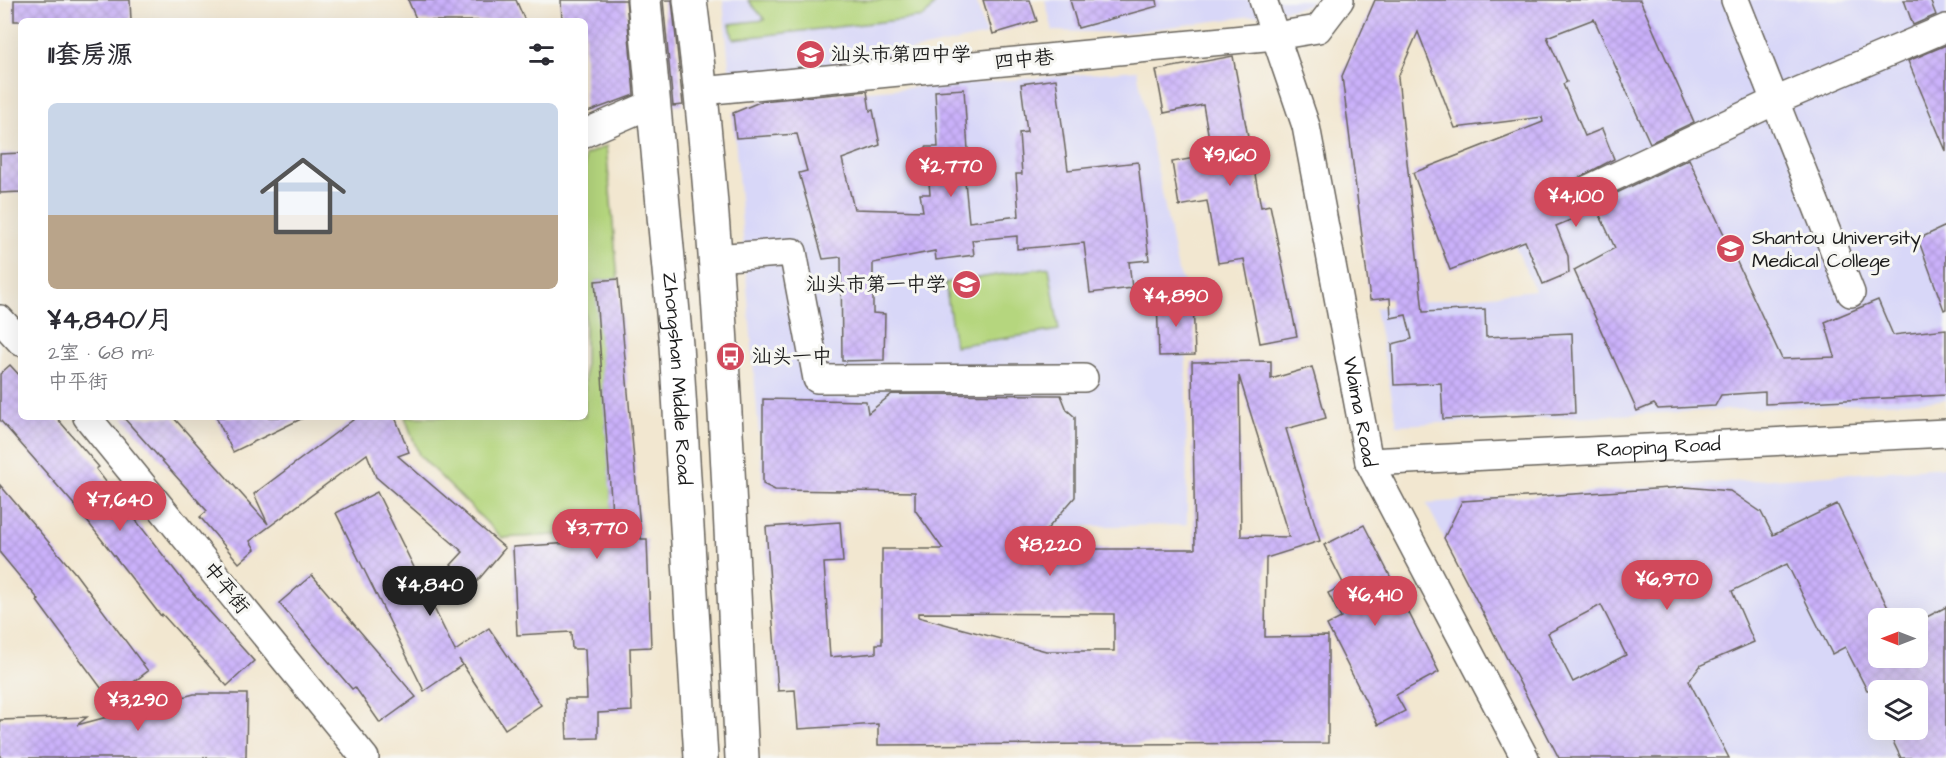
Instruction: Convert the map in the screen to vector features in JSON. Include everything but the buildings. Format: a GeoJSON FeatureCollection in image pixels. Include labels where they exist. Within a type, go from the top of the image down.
{"type":"FeatureCollection","features":[{"type":"Feature","properties":{"kind":"main road","name":"Zhongshan Middle Road"},"geometry":{"type":"LineString","coordinates":[[644,0],[676,345],[701,758]]}},
{"type":"Feature","properties":{"kind":"main road"},"geometry":{"type":"LineString","coordinates":[[690,0],[702,91],[714,258],[742,758]]}},
{"type":"Feature","properties":{"kind":"street","name":"Waima Road"},"geometry":{"type":"LineString","coordinates":[[1263,0],[1306,126],[1369,462],[1526,758]]}},
{"type":"Feature","properties":{"kind":"street","name":"四中巷"},"geometry":{"type":"LineString","coordinates":[[702,91],[1275,36],[1318,29],[1340,0]]}},
{"type":"Feature","properties":{"kind":"street"},"geometry":{"type":"LineString","coordinates":[[1735,0],[1851,293]]}},
{"type":"Feature","properties":{"kind":"street"},"geometry":{"type":"LineString","coordinates":[[1582,192],[1775,102],[1946,28]]}},
{"type":"Feature","properties":{"kind":"street"},"geometry":{"type":"LineString","coordinates":[[588,132],[654,103]]}},
{"type":"Feature","properties":{"kind":"street"},"geometry":{"type":"LineString","coordinates":[[714,258],[793,252],[817,379],[1084,378]]}},
{"type":"Feature","properties":{"kind":"street"},"geometry":{"type":"LineString","coordinates":[[0,319],[18,339]]}},
{"type":"Feature","properties":{"kind":"street","name":"中平街"},"geometry":{"type":"LineString","coordinates":[[89,420],[365,758]]}},
{"type":"Feature","properties":{"kind":"street","name":"Raoping Road"},"geometry":{"type":"LineString","coordinates":[[1369,462],[1946,433]]}},
{"type":"Feature","properties":{"kind":"shaded area","name":"汕头市第四中学"},"geometry":{"type":"Polygon","coordinates":[[[723,0],[976,0],[986,35],[799,74],[730,77],[723,0]]]}},
{"type":"Feature","properties":{"kind":"shaded area"},"geometry":{"type":"Polygon","coordinates":[[[1045,0],[1312,0],[1306,6],[1267,14],[1123,33],[1053,31],[1045,0]]]}},
{"type":"Feature","properties":{"kind":"shaded area","name":"Shantou University Medical College"},"geometry":{"type":"Polygon","coordinates":[[[1476,0],[1946,0],[1946,400],[1397,425],[1375,308],[1535,290],[1498,208],[1555,180],[1476,0]]]}},
{"type":"Feature","properties":{"kind":"shaded area","name":"汕头市第一中学"},"geometry":{"type":"Polygon","coordinates":[[[1137,70],[1178,271],[1193,299],[1195,355],[1186,357],[1187,525],[937,528],[931,519],[921,519],[915,510],[914,492],[775,490],[763,484],[733,113],[766,99],[1137,70]]]}},
{"type":"Feature","properties":{"kind":"shaded area"},"geometry":{"type":"Polygon","coordinates":[[[1946,467],[1946,758],[1559,758],[1426,503],[1946,467]]]}},
{"type":"Feature","properties":{"kind":"green space"},"geometry":{"type":"Polygon","coordinates":[[[748,0],[938,0],[924,17],[733,39],[730,24],[765,20],[748,0]]]}},
{"type":"Feature","properties":{"kind":"green space"},"geometry":{"type":"Polygon","coordinates":[[[606,146],[618,279],[596,281],[614,532],[502,538],[419,455],[406,420],[588,420],[588,154],[606,146]]]}},
{"type":"Feature","properties":{"kind":"green space"},"geometry":{"type":"Polygon","coordinates":[[[1049,267],[1059,330],[955,346],[945,283],[1049,267]]]}},
{"type":"Feature","properties":{"kind":"place","name":"汕头市第四中学"},"geometry":{"type":"Point","coordinates":[810,55]}},
{"type":"Feature","properties":{"kind":"place","name":"Shantou University Medical College"},"geometry":{"type":"Point","coordinates":[1731,249]}},
{"type":"Feature","properties":{"kind":"place","name":"汕头市第一中学"},"geometry":{"type":"Point","coordinates":[967,285]}},
{"type":"Feature","properties":{"kind":"place","name":"汕头一中"},"geometry":{"type":"Point","coordinates":[731,357]}}]}
